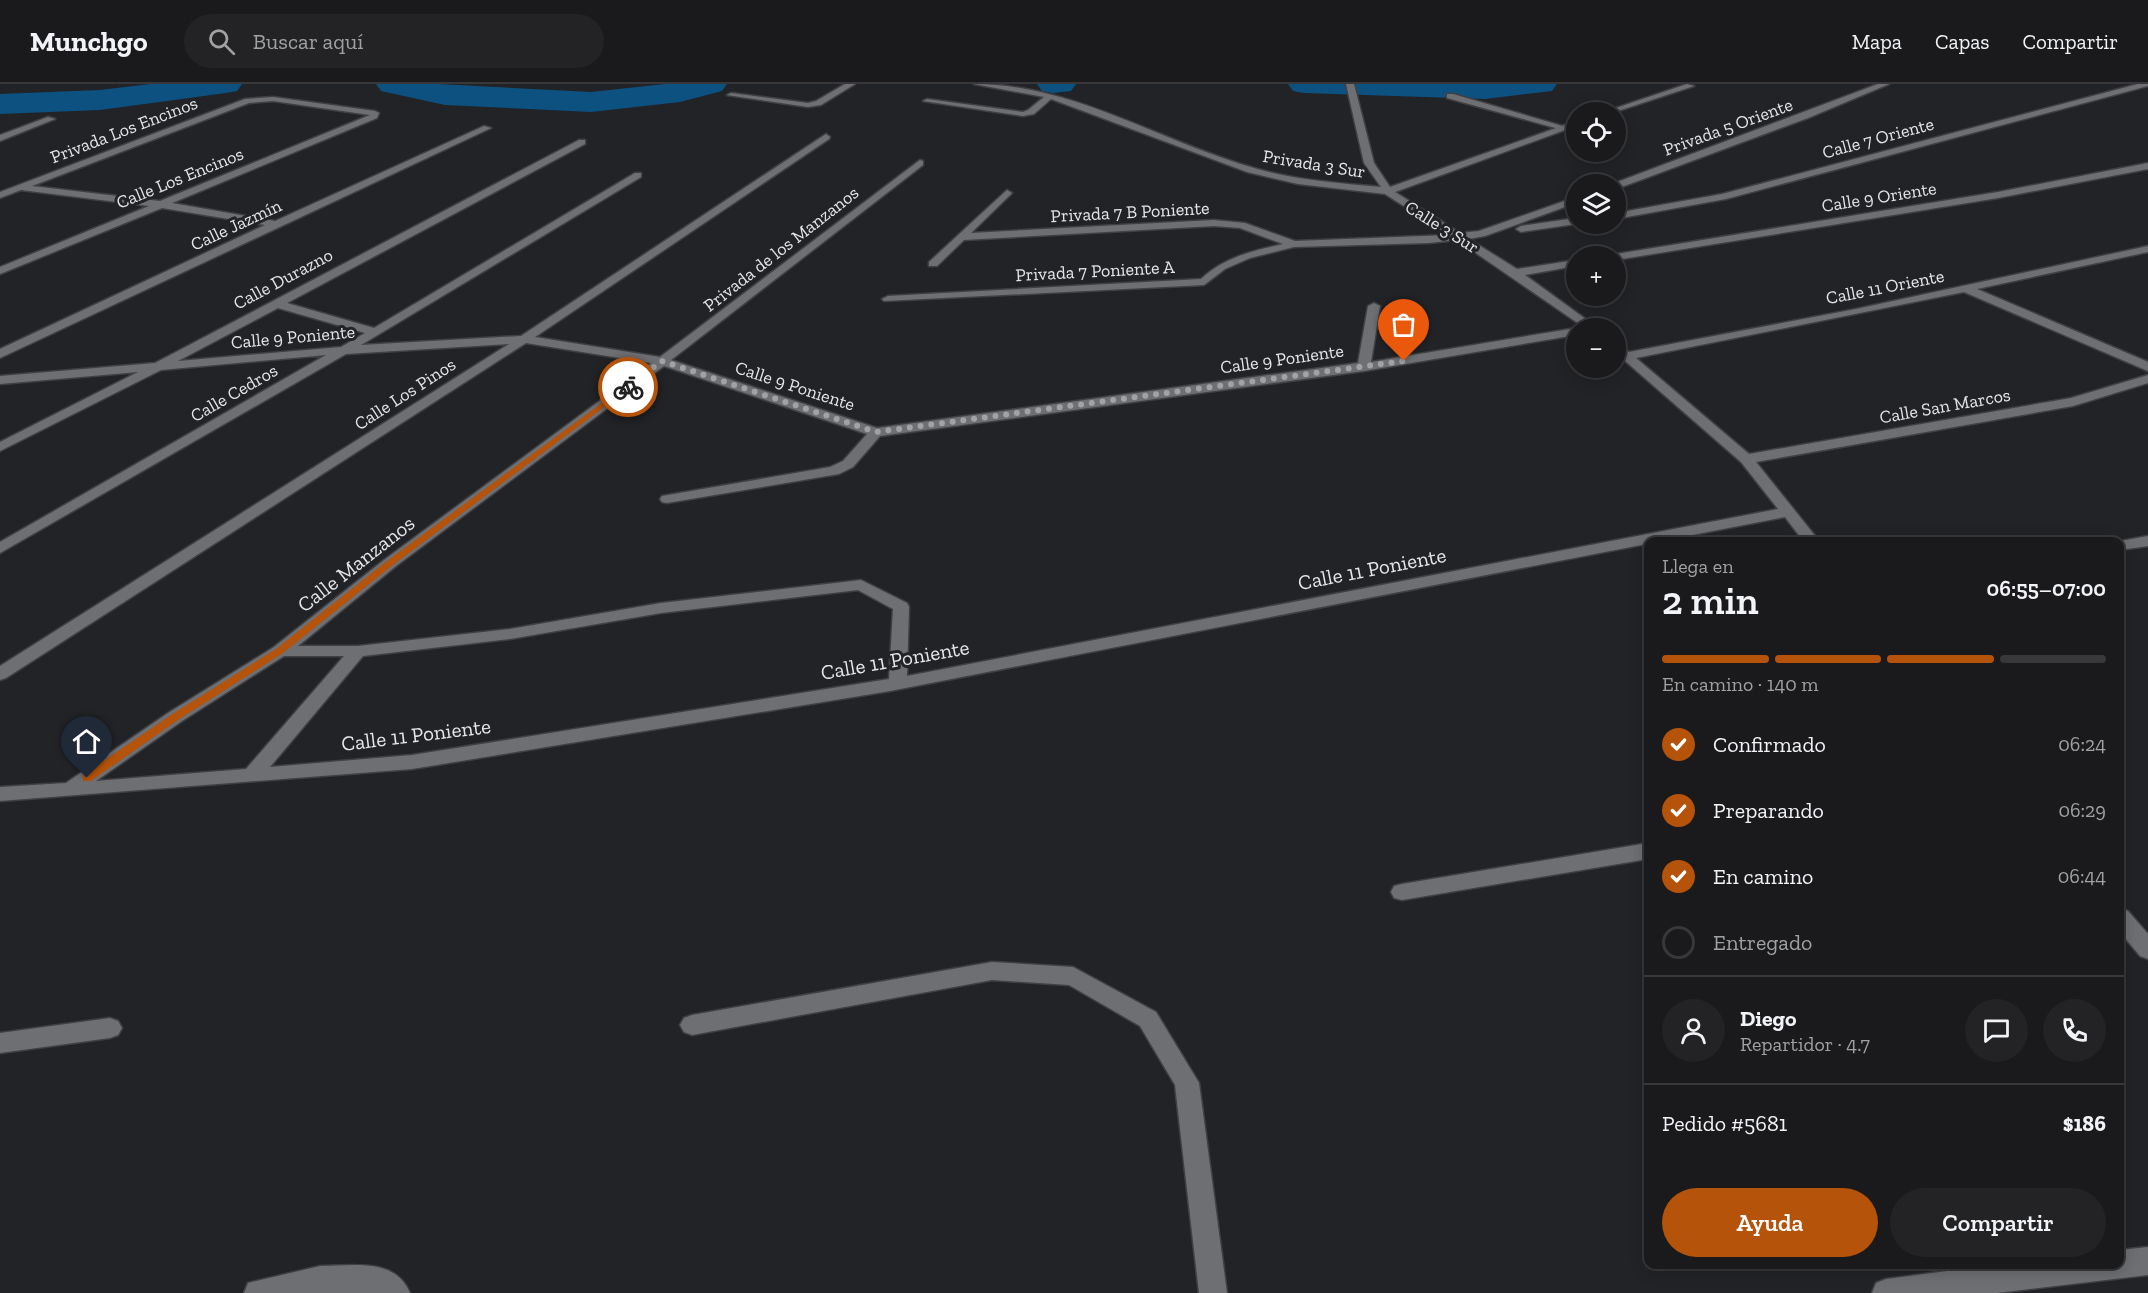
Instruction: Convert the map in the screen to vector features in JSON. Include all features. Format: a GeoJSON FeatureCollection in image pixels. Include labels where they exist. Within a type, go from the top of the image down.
{"type":"FeatureCollection","features":[{"type":"Feature","properties":{"kind":"street"},"geometry":{"type":"LineString","coordinates":[[731,95],[808,105],[818,103],[851,84]]}},
{"type":"Feature","properties":{"kind":"street","name":"Privada 3 Sur"},"geometry":{"type":"LineString","coordinates":[[978,84],[1050,96],[1250,170],[1298,181],[1388,191],[1566,127]]}},
{"type":"Feature","properties":{"kind":"street","name":"Privada 5 Oriente"},"geometry":{"type":"LineString","coordinates":[[1626,182],[1885,84]]}},
{"type":"Feature","properties":{"kind":"street","name":"Calle 7 Oriente"},"geometry":{"type":"LineString","coordinates":[[1626,214],[1723,197],[2147,84]]}},
{"type":"Feature","properties":{"kind":"street"},"geometry":{"type":"LineString","coordinates":[[1626,106],[1690,86]]}},
{"type":"Feature","properties":{"kind":"street","name":"Calle 3 Sur"},"geometry":{"type":"LineString","coordinates":[[1351,89],[1369,163],[1388,191],[1515,273],[1578,318]]}},
{"type":"Feature","properties":{"kind":"street"},"geometry":{"type":"LineString","coordinates":[[927,100],[1023,114],[1031,112],[1050,96]]}},
{"type":"Feature","properties":{"kind":"street"},"geometry":{"type":"LineString","coordinates":[[1450,96],[1562,128]]}},
{"type":"Feature","properties":{"kind":"street","name":"Privada Los Encinos"},"geometry":{"type":"LineString","coordinates":[[0,195],[248,101],[273,99],[364,110],[375,113],[374,116]]}},
{"type":"Feature","properties":{"kind":"street","name":"Calle Los Encinos"},"geometry":{"type":"LineString","coordinates":[[0,271],[374,116]]}},
{"type":"Feature","properties":{"kind":"street"},"geometry":{"type":"LineString","coordinates":[[0,138],[51,118]]}},
{"type":"Feature","properties":{"kind":"street","name":"Calle Jazmín"},"geometry":{"type":"LineString","coordinates":[[0,354],[487,128]]}},
{"type":"Feature","properties":{"kind":"street","name":"Calle Los Pinos"},"geometry":{"type":"LineString","coordinates":[[0,674],[524,339],[826,137]]}},
{"type":"Feature","properties":{"kind":"street","name":"Calle Durazno"},"geometry":{"type":"LineString","coordinates":[[0,447],[160,366],[274,303],[582,142]]}},
{"type":"Feature","properties":{"kind":"street","name":"Privada de los Manzanos"},"geometry":{"type":"LineString","coordinates":[[662,361],[920,163]]}},
{"type":"Feature","properties":{"kind":"street","name":"Calle 9 Oriente"},"geometry":{"type":"LineString","coordinates":[[1626,255],[1998,195],[2148,166]]}},
{"type":"Feature","properties":{"kind":"street","name":"Calle Cedros"},"geometry":{"type":"LineString","coordinates":[[0,548],[375,332],[638,175]]}},
{"type":"Feature","properties":{"kind":"street"},"geometry":{"type":"LineString","coordinates":[[22,187],[158,204],[276,224]]}},
{"type":"Feature","properties":{"kind":"street"},"geometry":{"type":"LineString","coordinates":[[933,264],[1007,193]]}},
{"type":"Feature","properties":{"kind":"street"},"geometry":{"type":"LineString","coordinates":[[1481,234],[1566,204]]}},
{"type":"Feature","properties":{"kind":"street"},"geometry":{"type":"LineString","coordinates":[[1294,244],[1459,237],[1566,222]]}},
{"type":"Feature","properties":{"kind":"street","name":"Privada 7 B Poniente"},"geometry":{"type":"LineString","coordinates":[[963,237],[1214,223],[1241,225],[1294,244]]}},
{"type":"Feature","properties":{"kind":"street","name":"Privada 7 Poniente A"},"geometry":{"type":"LineString","coordinates":[[888,299],[1204,282],[1221,267],[1246,256],[1294,244]]}},
{"type":"Feature","properties":{"kind":"street","name":"Calle 11 Oriente"},"geometry":{"type":"LineString","coordinates":[[1627,356],[1967,289],[2148,249]]}},
{"type":"Feature","properties":{"kind":"street"},"geometry":{"type":"LineString","coordinates":[[1515,273],[1566,265]]}},
{"type":"Feature","properties":{"kind":"street"},"geometry":{"type":"LineString","coordinates":[[1967,289],[2148,367]]}},
{"type":"Feature","properties":{"kind":"street"},"geometry":{"type":"LineString","coordinates":[[274,303],[375,332]]}},
{"type":"Feature","properties":{"kind":"street"},"geometry":{"type":"LineString","coordinates":[[1364,366],[1374,306]]}},
{"type":"Feature","properties":{"kind":"street","name":"Calle 9 Poniente"},"geometry":{"type":"LineString","coordinates":[[0,380],[344,350],[524,339],[662,361],[876,432],[1364,366],[1566,334]]}},
{"type":"Feature","properties":{"kind":"street"},"geometry":{"type":"LineString","coordinates":[[1627,356],[1746,459],[1810,537]]}},
{"type":"Feature","properties":{"kind":"street","name":"Calle Manzanos"},"geometry":{"type":"LineString","coordinates":[[69,790],[175,717],[280,651],[390,563],[662,361]]}},
{"type":"Feature","properties":{"kind":"street","name":"Calle San Marcos"},"geometry":{"type":"LineString","coordinates":[[1746,459],[2073,402],[2148,379]]}},
{"type":"Feature","properties":{"kind":"street"},"geometry":{"type":"LineString","coordinates":[[667,499],[834,471],[848,464],[876,432]]}},
{"type":"Feature","properties":{"kind":"street","name":"Calle 11 Poniente"},"geometry":{"type":"LineString","coordinates":[[1655,537],[1790,511]]}},
{"type":"Feature","properties":{"kind":"street","name":"Calle 11 Poniente"},"geometry":{"type":"LineString","coordinates":[[0,794],[412,762],[898,683],[1644,539]]}},
{"type":"Feature","properties":{"kind":"street"},"geometry":{"type":"LineString","coordinates":[[2124,544],[2148,541]]}},
{"type":"Feature","properties":{"kind":"street"},"geometry":{"type":"LineString","coordinates":[[280,651],[358,651],[510,634],[661,608],[861,585],[901,607],[898,683]]}},
{"type":"Feature","properties":{"kind":"street"},"geometry":{"type":"LineString","coordinates":[[252,775],[358,651]]}},
{"type":"Feature","properties":{"kind":"street"},"geometry":{"type":"LineString","coordinates":[[1402,892],[1644,852]]}},
{"type":"Feature","properties":{"kind":"street"},"geometry":{"type":"LineString","coordinates":[[2124,922],[2148,950]]}},
{"type":"Feature","properties":{"kind":"street"},"geometry":{"type":"LineString","coordinates":[[692,1025],[992,970],[1073,976],[1148,1019],[1188,1083],[1213,1293]]}},
{"type":"Feature","properties":{"kind":"street"},"geometry":{"type":"LineString","coordinates":[[0,1043],[110,1028]]}},
{"type":"Feature","properties":{"kind":"street"},"geometry":{"type":"LineString","coordinates":[[2124,1263],[2148,1261]]}},
{"type":"Feature","properties":{"kind":"street"},"geometry":{"type":"LineString","coordinates":[[1886,1293],[2078,1269]]}},
{"type":"Feature","properties":{"kind":"street"},"geometry":{"type":"LineString","coordinates":[[258,1293],[320,1280],[381,1280],[396,1293]]}},
{"type":"Feature","properties":{"kind":"waterway"},"geometry":{"type":"LineString","coordinates":[[0,104],[100,100],[226,84]]}},
{"type":"Feature","properties":{"kind":"waterway"},"geometry":{"type":"LineString","coordinates":[[392,84],[445,95],[591,102],[680,92],[711,84]]}},
{"type":"Feature","properties":{"kind":"waterway"},"geometry":{"type":"LineString","coordinates":[[1053,84],[1060,84]]}},
{"type":"Feature","properties":{"kind":"waterway"},"geometry":{"type":"LineString","coordinates":[[1304,84],[1485,89],[1541,84]]}},
{"type":"Feature","properties":{"kind":"way so far"},"geometry":{"type":"LineString","coordinates":[[628,387],[662,361],[876,432],[1404,361]]}},
{"type":"Feature","properties":{"kind":"route"},"geometry":{"type":"LineString","coordinates":[[87,778],[175,717],[280,651],[390,563],[628,387]]}}]}
